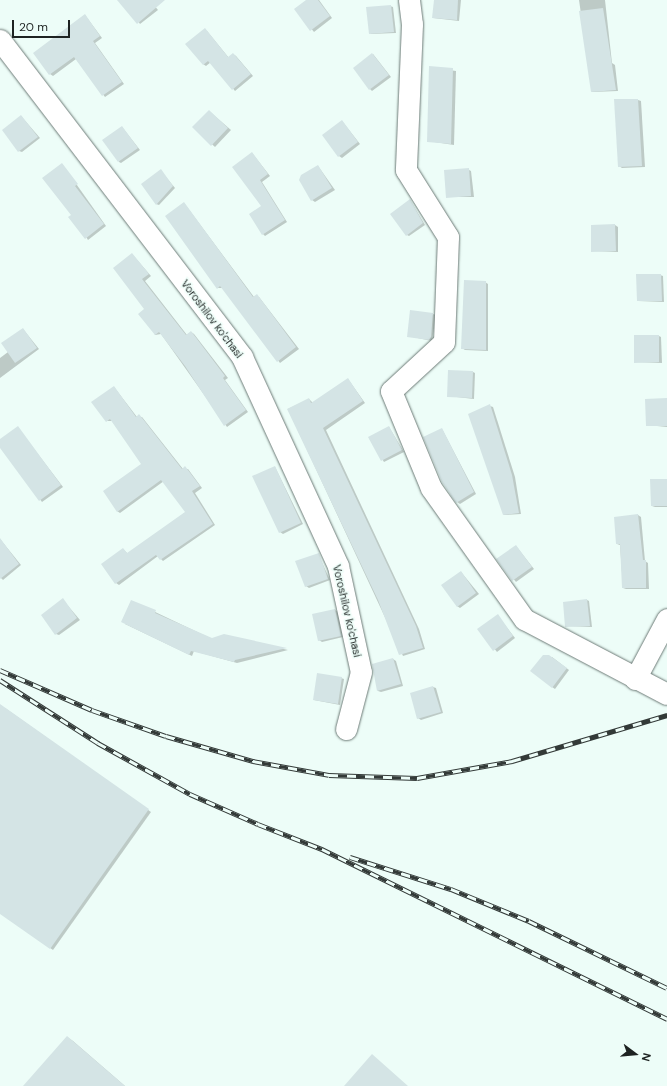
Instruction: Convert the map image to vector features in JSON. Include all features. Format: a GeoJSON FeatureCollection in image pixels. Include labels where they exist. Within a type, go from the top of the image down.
{"type":"FeatureCollection","features":[{"type":"Feature","properties":{"kind":"street"},"geometry":{"type":"LineString","coordinates":[[409,0],[412,24],[406,170],[448,237],[444,342],[391,391],[431,488],[524,619],[635,679],[667,694]]}},
{"type":"Feature","properties":{"kind":"street","name":"Voroshilov ko'chasi"},"geometry":{"type":"LineString","coordinates":[[0,40],[242,357],[338,566],[361,672],[346,729]]}},
{"type":"Feature","properties":{"kind":"street"},"geometry":{"type":"LineString","coordinates":[[635,679],[667,619]]}},
{"type":"Feature","properties":{"kind":"building"},"geometry":{"type":"Polygon","coordinates":[[[117,0],[165,0],[137,24],[117,0]]]}},
{"type":"Feature","properties":{"kind":"building"},"geometry":{"type":"Polygon","coordinates":[[[306,0],[318,0],[330,16],[310,31],[294,9],[306,0]]]}},
{"type":"Feature","properties":{"kind":"building"},"geometry":{"type":"Polygon","coordinates":[[[434,0],[458,0],[457,20],[432,18],[434,0]]]}},
{"type":"Feature","properties":{"kind":"building"},"geometry":{"type":"Polygon","coordinates":[[[391,5],[394,32],[369,34],[366,7],[391,5]]]}},
{"type":"Feature","properties":{"kind":"building"},"geometry":{"type":"Polygon","coordinates":[[[603,8],[616,90],[591,92],[579,11],[603,8]]]}},
{"type":"Feature","properties":{"kind":"building"},"geometry":{"type":"Polygon","coordinates":[[[85,14],[100,36],[93,41],[122,82],[102,96],[74,57],[49,75],[33,53],[85,14]]]}},
{"type":"Feature","properties":{"kind":"building"},"geometry":{"type":"Polygon","coordinates":[[[205,28],[228,57],[233,53],[251,74],[232,90],[208,61],[203,65],[185,44],[205,28]]]}},
{"type":"Feature","properties":{"kind":"building"},"geometry":{"type":"Polygon","coordinates":[[[372,53],[389,75],[369,90],[353,68],[372,53]]]}},
{"type":"Feature","properties":{"kind":"building"},"geometry":{"type":"Polygon","coordinates":[[[429,66],[453,68],[451,144],[427,142],[429,66]]]}},
{"type":"Feature","properties":{"kind":"building"},"geometry":{"type":"Polygon","coordinates":[[[614,99],[638,99],[642,166],[618,167],[614,99]]]}},
{"type":"Feature","properties":{"kind":"building"},"geometry":{"type":"Polygon","coordinates":[[[209,110],[228,128],[211,146],[192,127],[209,110]]]}},
{"type":"Feature","properties":{"kind":"building"},"geometry":{"type":"Polygon","coordinates":[[[21,115],[38,137],[18,152],[2,130],[21,115]]]}},
{"type":"Feature","properties":{"kind":"building"},"geometry":{"type":"Polygon","coordinates":[[[342,120],[358,142],[338,157],[322,135],[342,120]]]}},
{"type":"Feature","properties":{"kind":"building"},"geometry":{"type":"Polygon","coordinates":[[[122,126],[138,148],[118,162],[102,140],[122,126]]]}},
{"type":"Feature","properties":{"kind":"building"},"geometry":{"type":"Polygon","coordinates":[[[252,152],[268,174],[260,180],[285,220],[262,235],[249,214],[261,206],[232,167],[252,152]]]}},
{"type":"Feature","properties":{"kind":"building"},"geometry":{"type":"Polygon","coordinates":[[[62,163],[78,184],[75,186],[104,224],[85,239],[68,217],[71,215],[42,178],[62,163]]]}},
{"type":"Feature","properties":{"kind":"building"},"geometry":{"type":"Polygon","coordinates":[[[318,165],[332,188],[311,201],[299,180],[301,175],[318,165]]]}},
{"type":"Feature","properties":{"kind":"building"},"geometry":{"type":"Polygon","coordinates":[[[469,168],[471,196],[446,198],[444,170],[469,168]]]}},
{"type":"Feature","properties":{"kind":"building"},"geometry":{"type":"Polygon","coordinates":[[[161,169],[173,186],[156,205],[141,184],[161,169]]]}},
{"type":"Feature","properties":{"kind":"building"},"geometry":{"type":"Polygon","coordinates":[[[410,199],[423,223],[406,236],[390,214],[410,199]]]}},
{"type":"Feature","properties":{"kind":"building"},"geometry":{"type":"Polygon","coordinates":[[[184,202],[253,297],[257,294],[296,347],[277,362],[220,286],[217,289],[165,216],[184,202]]]}},
{"type":"Feature","properties":{"kind":"building"},"geometry":{"type":"Polygon","coordinates":[[[615,224],[616,251],[591,252],[591,225],[615,224]]]}},
{"type":"Feature","properties":{"kind":"building"},"geometry":{"type":"Polygon","coordinates":[[[132,253],[149,274],[142,279],[186,335],[191,331],[225,376],[223,378],[246,410],[224,426],[185,366],[159,332],[155,335],[138,314],[144,309],[113,268],[132,253]]]}},
{"type":"Feature","properties":{"kind":"building"},"geometry":{"type":"Polygon","coordinates":[[[636,274],[661,274],[662,301],[637,301],[636,274]]]}},
{"type":"Feature","properties":{"kind":"building"},"geometry":{"type":"Polygon","coordinates":[[[464,280],[486,281],[486,350],[461,349],[464,280]]]}},
{"type":"Feature","properties":{"kind":"building"},"geometry":{"type":"Polygon","coordinates":[[[410,310],[433,313],[431,337],[429,340],[407,337],[410,310]]]}},
{"type":"Feature","properties":{"kind":"building"},"geometry":{"type":"Polygon","coordinates":[[[23,328],[37,348],[15,363],[1,343],[23,328]]]}},
{"type":"Feature","properties":{"kind":"building"},"geometry":{"type":"Polygon","coordinates":[[[634,335],[659,335],[659,362],[634,363],[634,335]]]}},
{"type":"Feature","properties":{"kind":"building"},"geometry":{"type":"Polygon","coordinates":[[[448,370],[473,371],[472,398],[447,397],[448,370]]]}},
{"type":"Feature","properties":{"kind":"building"},"geometry":{"type":"Polygon","coordinates":[[[348,378],[363,401],[323,428],[416,626],[423,648],[399,655],[378,600],[287,409],[309,398],[311,403],[348,378]]]}},
{"type":"Feature","properties":{"kind":"building"},"geometry":{"type":"Polygon","coordinates":[[[114,386],[136,417],[139,414],[182,469],[185,466],[200,486],[192,491],[213,524],[160,560],[156,555],[115,584],[101,564],[123,548],[127,553],[185,512],[161,480],[117,512],[103,491],[141,464],[110,419],[106,422],[91,402],[114,386]]]}},
{"type":"Feature","properties":{"kind":"building"},"geometry":{"type":"Polygon","coordinates":[[[667,398],[667,426],[646,426],[645,399],[667,398]]]}},
{"type":"Feature","properties":{"kind":"building"},"geometry":{"type":"Polygon","coordinates":[[[490,404],[512,475],[519,513],[503,515],[468,414],[490,404]]]}},
{"type":"Feature","properties":{"kind":"building"},"geometry":{"type":"Polygon","coordinates":[[[18,426],[61,485],[39,501],[0,448],[0,439],[18,426]]]}},
{"type":"Feature","properties":{"kind":"building"},"geometry":{"type":"Polygon","coordinates":[[[389,426],[402,450],[381,461],[368,437],[389,426]]]}},
{"type":"Feature","properties":{"kind":"building"},"geometry":{"type":"Polygon","coordinates":[[[442,428],[474,492],[456,503],[442,482],[423,437],[442,428]]]}},
{"type":"Feature","properties":{"kind":"building"},"geometry":{"type":"Polygon","coordinates":[[[275,466],[301,523],[279,533],[252,476],[275,466]]]}},
{"type":"Feature","properties":{"kind":"building"},"geometry":{"type":"Polygon","coordinates":[[[650,479],[667,479],[667,506],[651,506],[650,479]]]}},
{"type":"Feature","properties":{"kind":"building"},"geometry":{"type":"Polygon","coordinates":[[[638,514],[643,560],[646,560],[646,588],[622,588],[620,544],[616,544],[614,517],[638,514]]]}},
{"type":"Feature","properties":{"kind":"building"},"geometry":{"type":"Polygon","coordinates":[[[0,538],[19,564],[0,579],[0,538]]]}},
{"type":"Feature","properties":{"kind":"building"},"geometry":{"type":"Polygon","coordinates":[[[516,545],[532,567],[512,581],[496,559],[516,545]]]}},
{"type":"Feature","properties":{"kind":"building"},"geometry":{"type":"Polygon","coordinates":[[[319,553],[328,579],[305,587],[295,561],[319,553]]]}},
{"type":"Feature","properties":{"kind":"building"},"geometry":{"type":"Polygon","coordinates":[[[461,571],[476,593],[457,607],[441,585],[461,571]]]}},
{"type":"Feature","properties":{"kind":"building"},"geometry":{"type":"Polygon","coordinates":[[[63,598],[77,618],[55,635],[41,615],[63,598]]]}},
{"type":"Feature","properties":{"kind":"building"},"geometry":{"type":"Polygon","coordinates":[[[587,599],[590,626],[565,627],[563,602],[587,599]]]}},
{"type":"Feature","properties":{"kind":"building"},"geometry":{"type":"Polygon","coordinates":[[[131,600],[156,610],[155,613],[212,638],[224,634],[287,648],[235,660],[234,662],[191,651],[189,655],[121,622],[131,600]]]}},
{"type":"Feature","properties":{"kind":"building"},"geometry":{"type":"Polygon","coordinates":[[[335,609],[341,636],[318,641],[312,614],[335,609]]]}},
{"type":"Feature","properties":{"kind":"building"},"geometry":{"type":"Polygon","coordinates":[[[498,614],[513,636],[493,651],[477,629],[498,614]]]}},
{"type":"Feature","properties":{"kind":"building"},"geometry":{"type":"Polygon","coordinates":[[[543,655],[549,655],[567,668],[552,688],[530,671],[543,655]]]}},
{"type":"Feature","properties":{"kind":"building"},"geometry":{"type":"Polygon","coordinates":[[[393,658],[401,684],[377,691],[372,664],[393,658]]]}},
{"type":"Feature","properties":{"kind":"building"},"geometry":{"type":"Polygon","coordinates":[[[317,673],[342,677],[338,704],[313,700],[317,673]]]}},
{"type":"Feature","properties":{"kind":"building"},"geometry":{"type":"Polygon","coordinates":[[[433,686],[441,712],[417,719],[410,693],[433,686]]]}},
{"type":"Feature","properties":{"kind":"building"},"geometry":{"type":"Polygon","coordinates":[[[0,704],[149,809],[50,949],[0,914],[0,704]]]}},
{"type":"Feature","properties":{"kind":"building"},"geometry":{"type":"Polygon","coordinates":[[[67,1036],[125,1086],[23,1086],[67,1036]]]}},
{"type":"Feature","properties":{"kind":"building"},"geometry":{"type":"Polygon","coordinates":[[[372,1054],[408,1086],[344,1086],[372,1054]]]}},
{"type":"Feature","properties":{"kind":"railway"},"geometry":{"type":"LineString","coordinates":[[0,670],[92,710],[166,736],[253,761],[329,775],[417,778],[512,761],[667,715]]}},
{"type":"Feature","properties":{"kind":"railway"},"geometry":{"type":"LineString","coordinates":[[0,680],[98,743],[190,794],[258,824],[322,849],[667,1019]]}},
{"type":"Feature","properties":{"kind":"railway"},"geometry":{"type":"LineString","coordinates":[[350,857],[451,889],[529,921],[667,988]]}}]}
